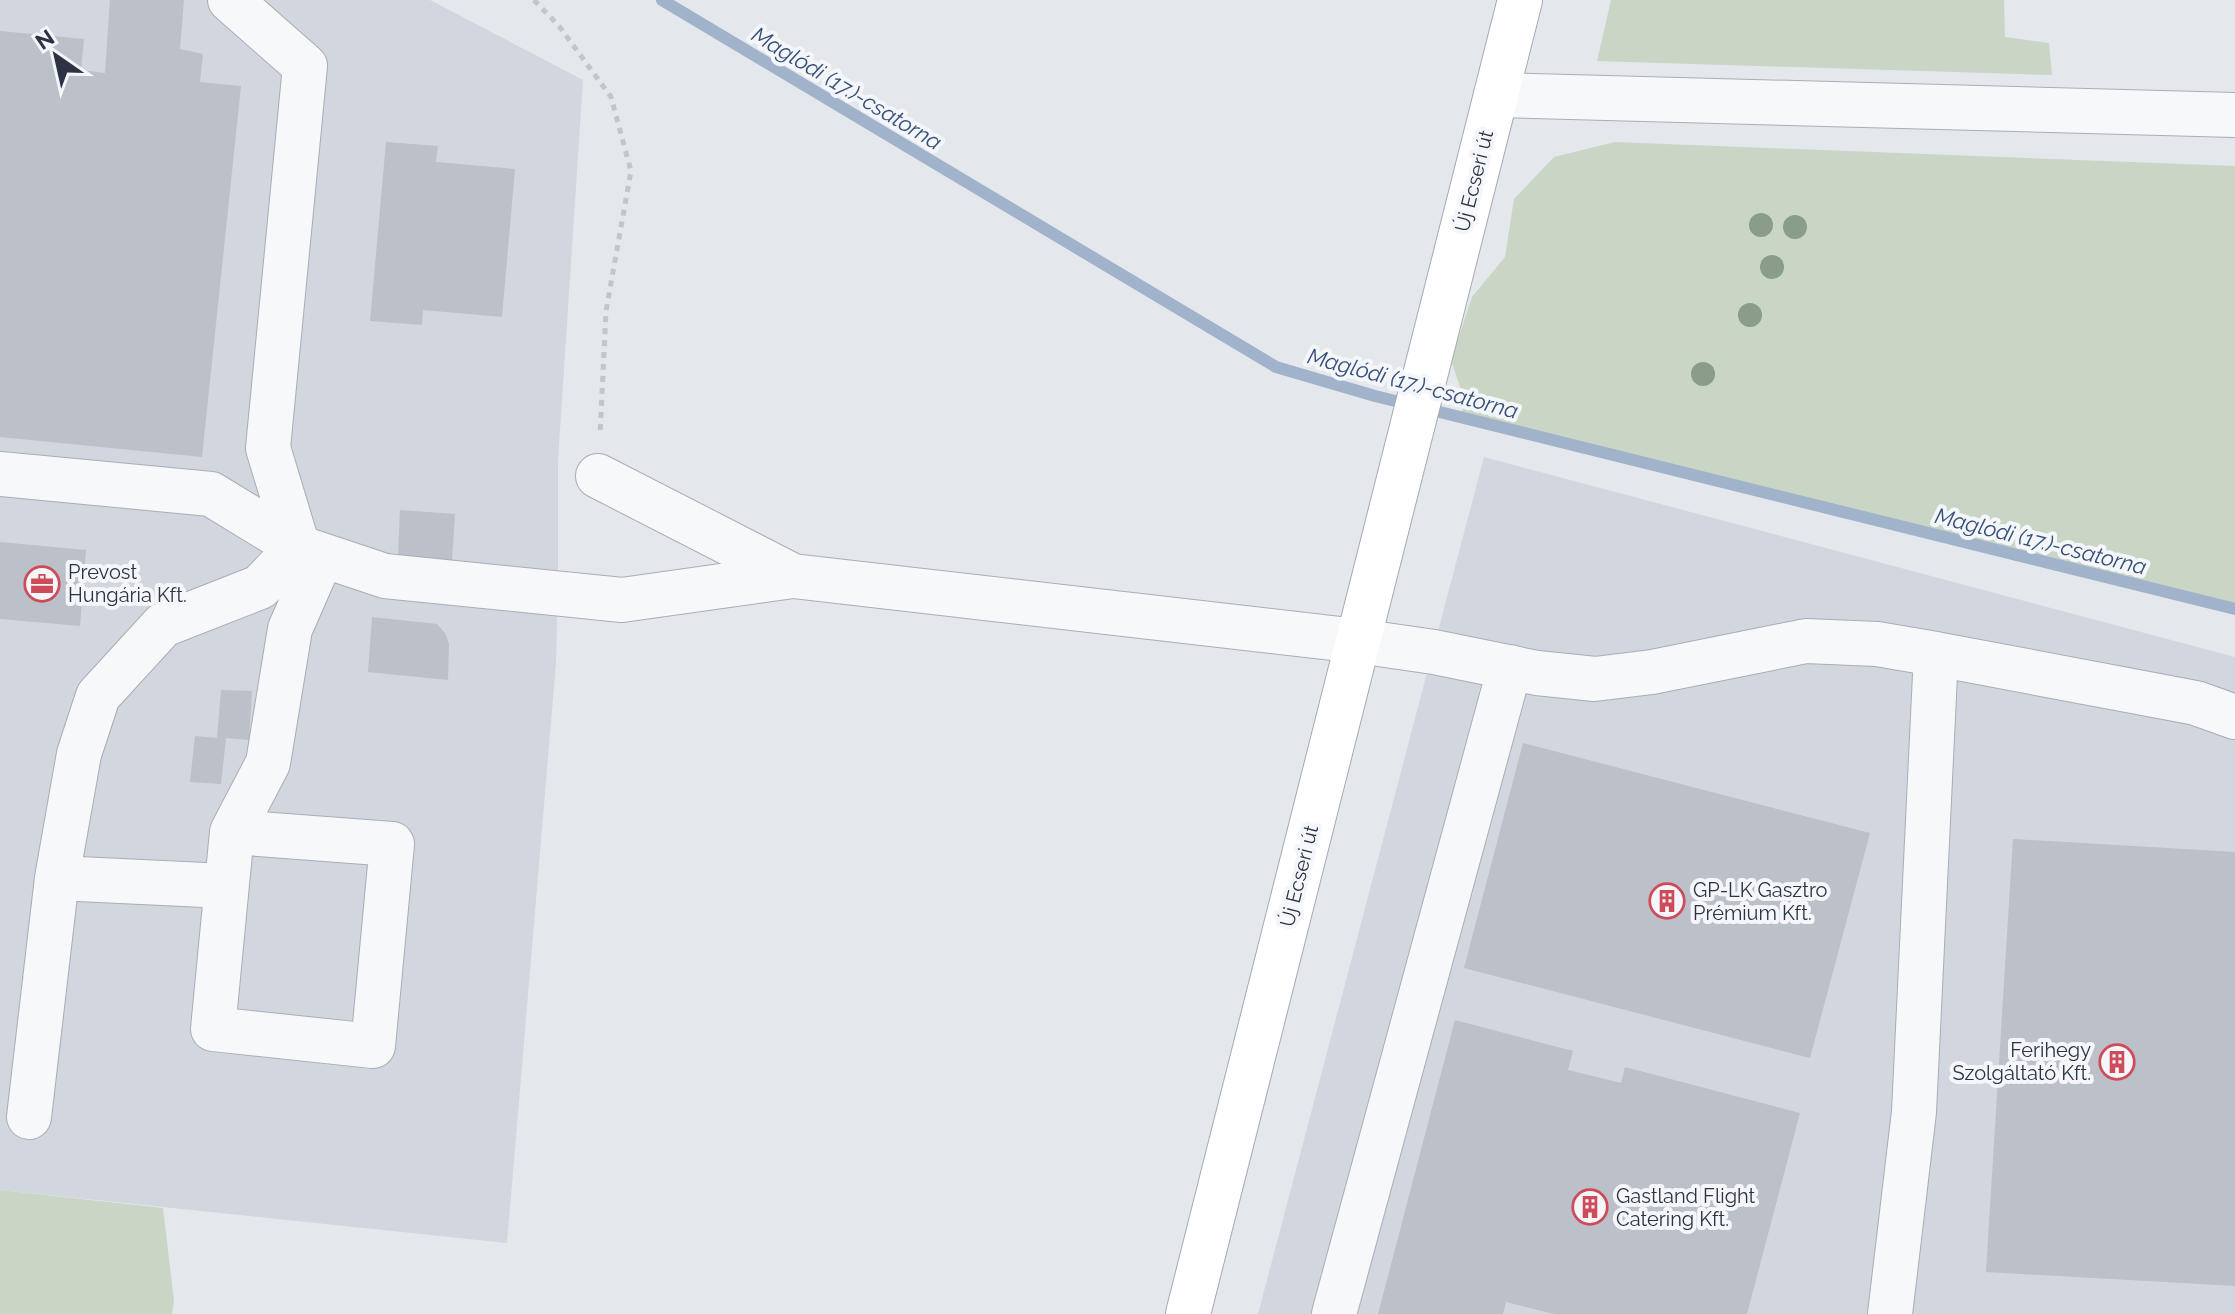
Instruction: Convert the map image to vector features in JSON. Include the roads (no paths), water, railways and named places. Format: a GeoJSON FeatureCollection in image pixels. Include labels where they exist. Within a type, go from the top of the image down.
{"type":"FeatureCollection","features":[{"type":"Feature","properties":{"kind":"main road","name":"Új Ecseri út"},"geometry":{"type":"LineString","coordinates":[[1188,1314],[1520,0]]}},
{"type":"Feature","properties":{"kind":"lane"},"geometry":{"type":"LineString","coordinates":[[230,0],[305,66],[268,448],[310,551],[290,629],[268,763],[232,832],[213,1029],[373,1046],[392,844],[232,832]]}},
{"type":"Feature","properties":{"kind":"lane"},"geometry":{"type":"LineString","coordinates":[[1496,95],[2235,115]]}},
{"type":"Feature","properties":{"kind":"lane"},"geometry":{"type":"LineString","coordinates":[[0,474],[211,494],[310,551],[385,576],[622,600],[793,576],[1358,641],[1434,652],[1537,673],[1595,679],[1652,672],[1806,641],[1877,644],[2196,703],[2235,717]]}},
{"type":"Feature","properties":{"kind":"lane"},"geometry":{"type":"LineString","coordinates":[[598,476],[793,576]]}},
{"type":"Feature","properties":{"kind":"lane"},"geometry":{"type":"LineString","coordinates":[[29,1117],[57,878],[79,754],[98,696],[163,625],[260,587],[310,551]]}},
{"type":"Feature","properties":{"kind":"lane"},"geometry":{"type":"LineString","coordinates":[[1890,1314],[1914,1112],[1936,654]]}},
{"type":"Feature","properties":{"kind":"lane"},"geometry":{"type":"LineString","coordinates":[[1334,1314],[1510,667]]}},
{"type":"Feature","properties":{"kind":"lane"},"geometry":{"type":"LineString","coordinates":[[57,878],[226,886]]}},
{"type":"Feature","properties":{"kind":"waterway","name":"Maglódi (17.)-csatorna"},"geometry":{"type":"LineString","coordinates":[[662,0],[1276,367],[1375,396],[2235,609]]}},
{"type":"Feature","properties":{"kind":"place","name":"Prevost Hungária Kft."},"geometry":{"type":"Point","coordinates":[42,584]}},
{"type":"Feature","properties":{"kind":"place","name":"GP-LK Gasztro Prémium Kft."},"geometry":{"type":"Point","coordinates":[1667,901]}},
{"type":"Feature","properties":{"kind":"place","name":"Ferihegy Szolgáltató Kft."},"geometry":{"type":"Point","coordinates":[2117,1062]}},
{"type":"Feature","properties":{"kind":"place","name":"Gastland Flight Catering Kft."},"geometry":{"type":"Point","coordinates":[1590,1207]}}]}
